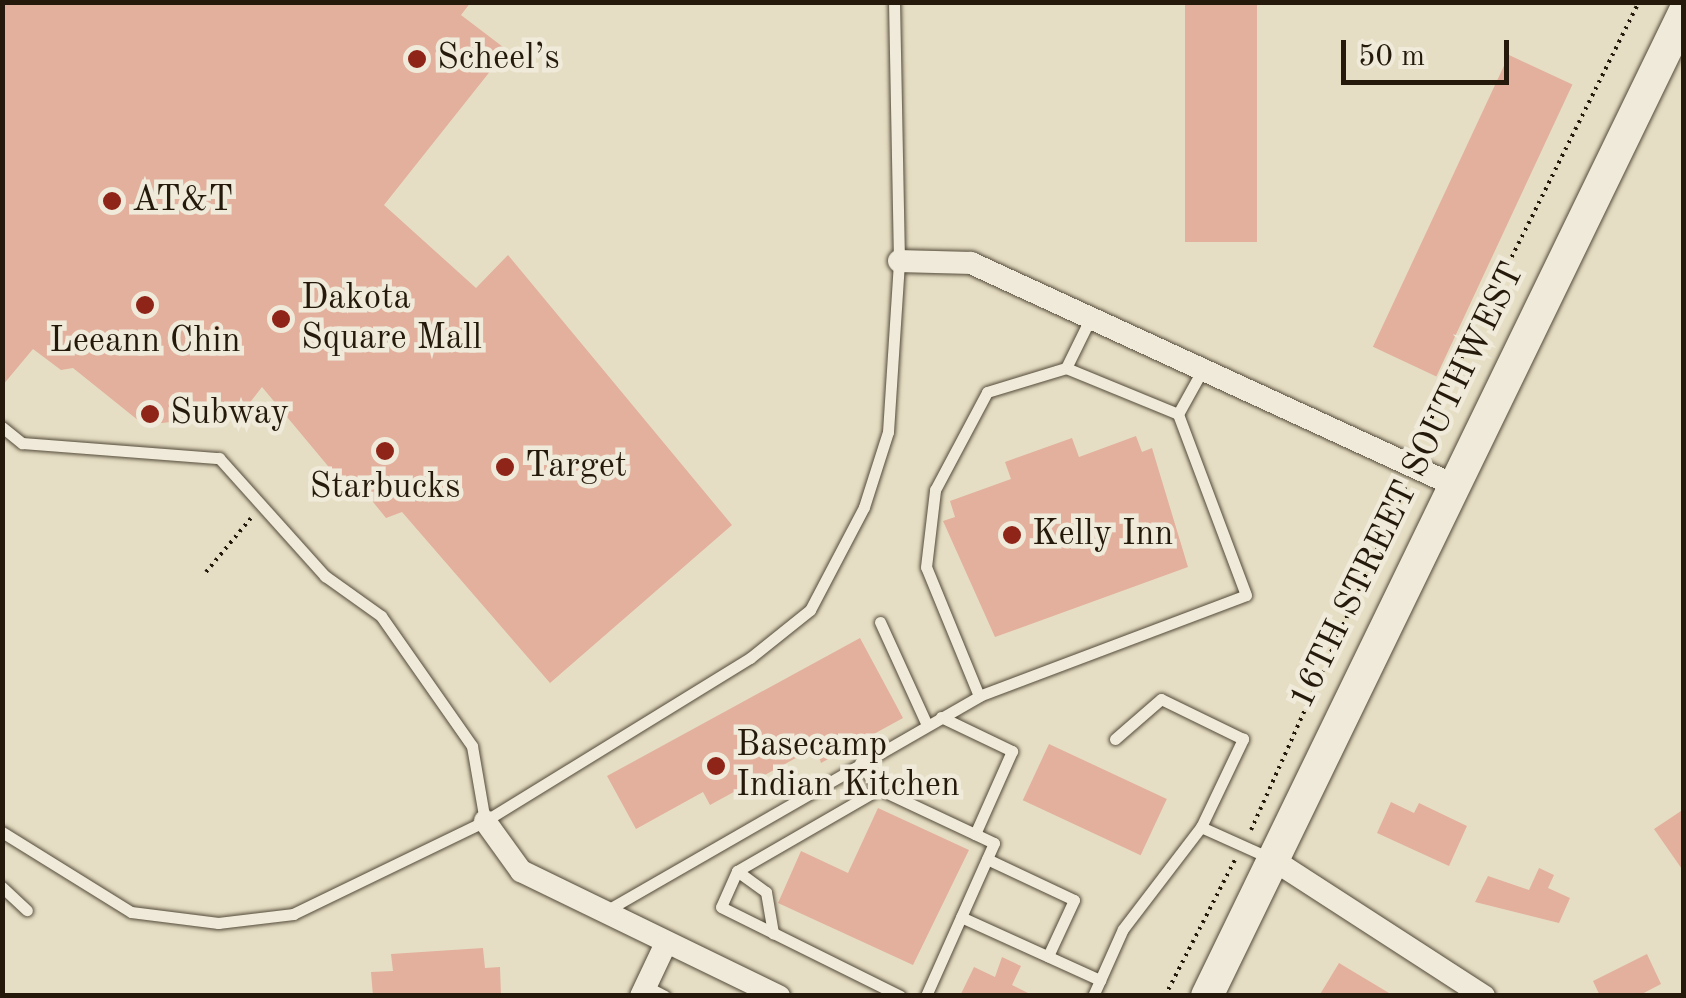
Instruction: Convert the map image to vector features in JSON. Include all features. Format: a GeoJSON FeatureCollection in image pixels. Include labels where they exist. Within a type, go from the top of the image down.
{"type":"FeatureCollection","features":[{"type":"Feature","properties":{"kind":"main road","name":"16TH STREET SOUTHWEST"},"geometry":{"type":"LineString","coordinates":[[1207,996],[1276,861],[1449,483],[1677,60],[1684,13]]}},
{"type":"Feature","properties":{"kind":"street"},"geometry":{"type":"LineString","coordinates":[[899,261],[971,263],[1092,315],[1449,483]]}},
{"type":"Feature","properties":{"kind":"street"},"geometry":{"type":"LineString","coordinates":[[484,821],[521,871],[780,996]]}},
{"type":"Feature","properties":{"kind":"street"},"geometry":{"type":"LineString","coordinates":[[1276,861],[1484,996]]}},
{"type":"Feature","properties":{"kind":"street"},"geometry":{"type":"LineString","coordinates":[[650,992],[666,943]]}},
{"type":"Feature","properties":{"kind":"lane"},"geometry":{"type":"LineString","coordinates":[[2,832],[132,912],[218,923],[293,914],[484,821],[750,658],[810,610],[864,508],[888,432],[899,261],[894,2]]}},
{"type":"Feature","properties":{"kind":"lane"},"geometry":{"type":"LineString","coordinates":[[1066,368],[1092,315]]}},
{"type":"Feature","properties":{"kind":"lane"},"geometry":{"type":"LineString","coordinates":[[1178,414],[1204,367]]}},
{"type":"Feature","properties":{"kind":"lane"},"geometry":{"type":"LineString","coordinates":[[604,912],[979,696],[1246,595],[1178,414],[1066,368],[986,392],[935,490],[926,566],[979,696]]}},
{"type":"Feature","properties":{"kind":"lane"},"geometry":{"type":"LineString","coordinates":[[2,426],[22,443],[220,458],[325,576],[381,616],[461,726],[484,821]]}},
{"type":"Feature","properties":{"kind":"lane"},"geometry":{"type":"LineString","coordinates":[[880,622],[927,725]]}},
{"type":"Feature","properties":{"kind":"lane"},"geometry":{"type":"LineString","coordinates":[[1092,996],[1123,929],[1201,827],[1243,739],[1161,699],[1115,740]]}},
{"type":"Feature","properties":{"kind":"lane"},"geometry":{"type":"LineString","coordinates":[[941,717],[1012,751],[974,834]]}},
{"type":"Feature","properties":{"kind":"lane"},"geometry":{"type":"LineString","coordinates":[[860,763],[879,789],[994,843],[926,996]]}},
{"type":"Feature","properties":{"kind":"lane"},"geometry":{"type":"LineString","coordinates":[[879,789],[736,870],[721,907],[900,996]]}},
{"type":"Feature","properties":{"kind":"lane"},"geometry":{"type":"LineString","coordinates":[[1201,827],[1276,861]]}},
{"type":"Feature","properties":{"kind":"lane"},"geometry":{"type":"LineString","coordinates":[[987,859],[1074,900],[1048,956]]}},
{"type":"Feature","properties":{"kind":"lane"},"geometry":{"type":"LineString","coordinates":[[736,870],[766,892],[773,933]]}},
{"type":"Feature","properties":{"kind":"lane"},"geometry":{"type":"LineString","coordinates":[[2,887],[27,910]]}},
{"type":"Feature","properties":{"kind":"lane"},"geometry":{"type":"LineString","coordinates":[[961,917],[1100,980]]}},
{"type":"Feature","properties":{"kind":"path"},"geometry":{"type":"LineString","coordinates":[[1165,996],[1243,846],[1502,262],[1640,2]]}},
{"type":"Feature","properties":{"kind":"path"},"geometry":{"type":"LineString","coordinates":[[206,572],[261,506]]}},
{"type":"Feature","properties":{"kind":"building","name":"Dakota Square Mall"},"geometry":{"type":"Polygon","coordinates":[[[2,2],[471,2],[461,15],[507,50],[384,205],[476,288],[508,255],[732,525],[550,683],[402,512],[386,518],[369,497],[358,502],[262,387],[241,414],[144,425],[73,368],[61,370],[33,349],[2,386],[2,2]]]}},
{"type":"Feature","properties":{"kind":"building"},"geometry":{"type":"Polygon","coordinates":[[[1185,2],[1257,2],[1257,242],[1185,242],[1185,2]]]}},
{"type":"Feature","properties":{"kind":"building"},"geometry":{"type":"Polygon","coordinates":[[[1509,55],[1572,85],[1436,376],[1373,347],[1509,55]]]}},
{"type":"Feature","properties":{"kind":"building"},"geometry":{"type":"Polygon","coordinates":[[[1136,436],[1142,452],[1152,448],[1188,567],[995,637],[943,521],[955,517],[950,501],[1011,479],[1005,462],[1072,438],[1079,457],[1136,436]]]}},
{"type":"Feature","properties":{"kind":"building"},"geometry":{"type":"Polygon","coordinates":[[[860,638],[903,718],[821,763],[816,747],[710,805],[703,792],[636,829],[607,776],[860,638]]]}},
{"type":"Feature","properties":{"kind":"building"},"geometry":{"type":"Polygon","coordinates":[[[1049,744],[1167,799],[1141,855],[1023,800],[1049,744]]]}},
{"type":"Feature","properties":{"kind":"building"},"geometry":{"type":"Polygon","coordinates":[[[1391,802],[1414,813],[1419,803],[1467,826],[1449,866],[1377,833],[1391,802]]]}},
{"type":"Feature","properties":{"kind":"building"},"geometry":{"type":"Polygon","coordinates":[[[878,808],[969,850],[913,965],[778,903],[801,851],[848,873],[878,808]]]}},
{"type":"Feature","properties":{"kind":"building"},"geometry":{"type":"Polygon","coordinates":[[[1684,809],[1684,872],[1654,829],[1684,809]]]}},
{"type":"Feature","properties":{"kind":"building"},"geometry":{"type":"Polygon","coordinates":[[[1539,868],[1554,875],[1548,888],[1570,898],[1559,923],[1475,902],[1488,876],[1529,890],[1539,868]]]}},
{"type":"Feature","properties":{"kind":"building"},"geometry":{"type":"Polygon","coordinates":[[[483,948],[485,968],[500,967],[501,996],[373,996],[371,972],[393,971],[391,954],[483,948]]]}},
{"type":"Feature","properties":{"kind":"building"},"geometry":{"type":"Polygon","coordinates":[[[1647,954],[1661,984],[1638,996],[1600,996],[1593,981],[1647,954]]]}},
{"type":"Feature","properties":{"kind":"building"},"geometry":{"type":"Polygon","coordinates":[[[1002,957],[1021,966],[1012,985],[1034,996],[960,996],[974,967],[995,977],[1002,957]]]}},
{"type":"Feature","properties":{"kind":"building"},"geometry":{"type":"Polygon","coordinates":[[[1339,963],[1394,996],[1319,996],[1339,963]]]}},
{"type":"Feature","properties":{"kind":"place","name":"Scheel’s"},"geometry":{"type":"Point","coordinates":[417,59]}},
{"type":"Feature","properties":{"kind":"place","name":"AT&T"},"geometry":{"type":"Point","coordinates":[112,201]}},
{"type":"Feature","properties":{"kind":"place","name":"Leeann Chin"},"geometry":{"type":"Point","coordinates":[145,305]}},
{"type":"Feature","properties":{"kind":"place","name":"Dakota Square Mall"},"geometry":{"type":"Point","coordinates":[281,319]}},
{"type":"Feature","properties":{"kind":"place","name":"Subway"},"geometry":{"type":"Point","coordinates":[150,414]}},
{"type":"Feature","properties":{"kind":"place","name":"Starbucks"},"geometry":{"type":"Point","coordinates":[385,451]}},
{"type":"Feature","properties":{"kind":"place","name":"Target"},"geometry":{"type":"Point","coordinates":[505,467]}},
{"type":"Feature","properties":{"kind":"place","name":"Kelly Inn"},"geometry":{"type":"Point","coordinates":[1012,535]}},
{"type":"Feature","properties":{"kind":"place","name":"Basecamp Indian Kitchen"},"geometry":{"type":"Point","coordinates":[716,766]}}]}
